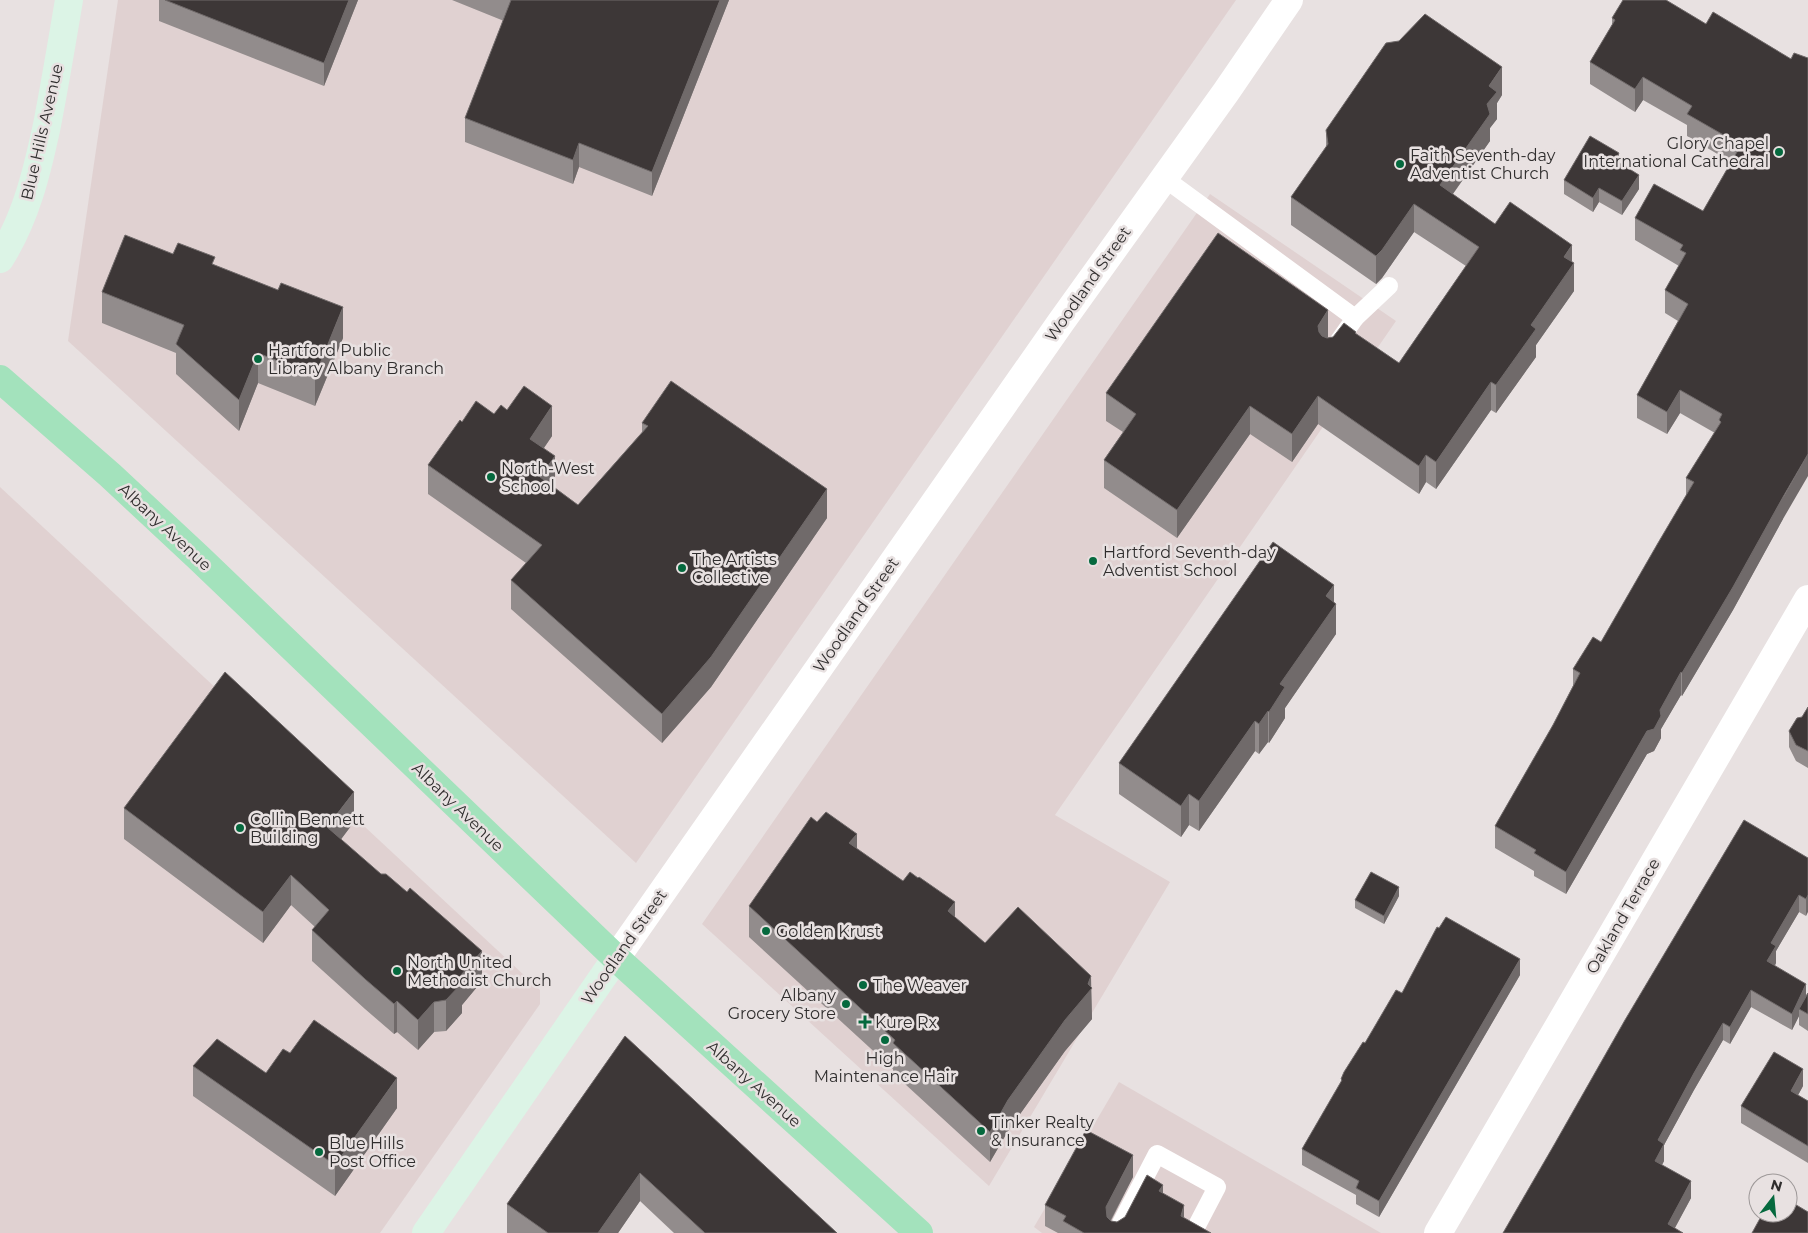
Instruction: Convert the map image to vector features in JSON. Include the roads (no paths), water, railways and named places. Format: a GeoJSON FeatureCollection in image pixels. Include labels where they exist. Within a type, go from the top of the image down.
{"type":"FeatureCollection","features":[{"type":"Feature","properties":{"kind":"highway","name":"Albany Avenue"},"geometry":{"type":"LineString","coordinates":[[0,379],[103,469],[199,558],[616,958],[919,1233]]}},
{"type":"Feature","properties":{"kind":"main road","name":"Blue Hills Avenue"},"geometry":{"type":"LineString","coordinates":[[0,259],[20,222],[31,193],[53,94],[68,0]]}},
{"type":"Feature","properties":{"kind":"main road","name":"Woodland Street"},"geometry":{"type":"LineString","coordinates":[[426,1233],[616,958]]}},
{"type":"Feature","properties":{"kind":"street","name":"Woodland Street"},"geometry":{"type":"LineString","coordinates":[[616,958],[1038,354],[1226,92],[1289,0]]}},
{"type":"Feature","properties":{"kind":"street","name":"Oakland Terrace"},"geometry":{"type":"LineString","coordinates":[[1438,1233],[1808,599]]}},
{"type":"Feature","properties":{"kind":"lane"},"geometry":{"type":"LineString","coordinates":[[1164,178],[1355,318]]}},
{"type":"Feature","properties":{"kind":"lane"},"geometry":{"type":"LineString","coordinates":[[1328,355],[1355,318],[1389,286]]}},
{"type":"Feature","properties":{"kind":"lane"},"geometry":{"type":"LineString","coordinates":[[1116,1233],[1157,1154],[1217,1187],[1193,1233]]}},
{"type":"Feature","properties":{"kind":"place","name":"Glory Chapel International Cathedral"},"geometry":{"type":"Point","coordinates":[1779,152]}},
{"type":"Feature","properties":{"kind":"place","name":"Faith Seventh-day Adventist Church"},"geometry":{"type":"Point","coordinates":[1400,164]}},
{"type":"Feature","properties":{"kind":"place","name":"Hartford Public Library Albany Branch"},"geometry":{"type":"Point","coordinates":[258,359]}},
{"type":"Feature","properties":{"kind":"place","name":"North-West School"},"geometry":{"type":"Point","coordinates":[491,477]}},
{"type":"Feature","properties":{"kind":"place","name":"Hartford Seventh-day Adventist School"},"geometry":{"type":"Point","coordinates":[1093,561]}},
{"type":"Feature","properties":{"kind":"place","name":"The Artists Collective"},"geometry":{"type":"Point","coordinates":[682,568]}},
{"type":"Feature","properties":{"kind":"place","name":"Collin Bennett Building"},"geometry":{"type":"Point","coordinates":[240,828]}},
{"type":"Feature","properties":{"kind":"place","name":"Golden Krust"},"geometry":{"type":"Point","coordinates":[766,931]}},
{"type":"Feature","properties":{"kind":"place","name":"North United Methodist Church"},"geometry":{"type":"Point","coordinates":[397,971]}},
{"type":"Feature","properties":{"kind":"place","name":"The Weaver"},"geometry":{"type":"Point","coordinates":[863,985]}},
{"type":"Feature","properties":{"kind":"place","name":"Albany Grocery Store"},"geometry":{"type":"Point","coordinates":[846,1004]}},
{"type":"Feature","properties":{"kind":"place","name":"Kure Rx"},"geometry":{"type":"Point","coordinates":[865,1022]}},
{"type":"Feature","properties":{"kind":"place","name":"High Maintenance Hair"},"geometry":{"type":"Point","coordinates":[885,1040]}},
{"type":"Feature","properties":{"kind":"place","name":"Tinker Realty & Insurance"},"geometry":{"type":"Point","coordinates":[981,1131]}},
{"type":"Feature","properties":{"kind":"place","name":"Blue Hills Post Office"},"geometry":{"type":"Point","coordinates":[319,1152]}}]}
